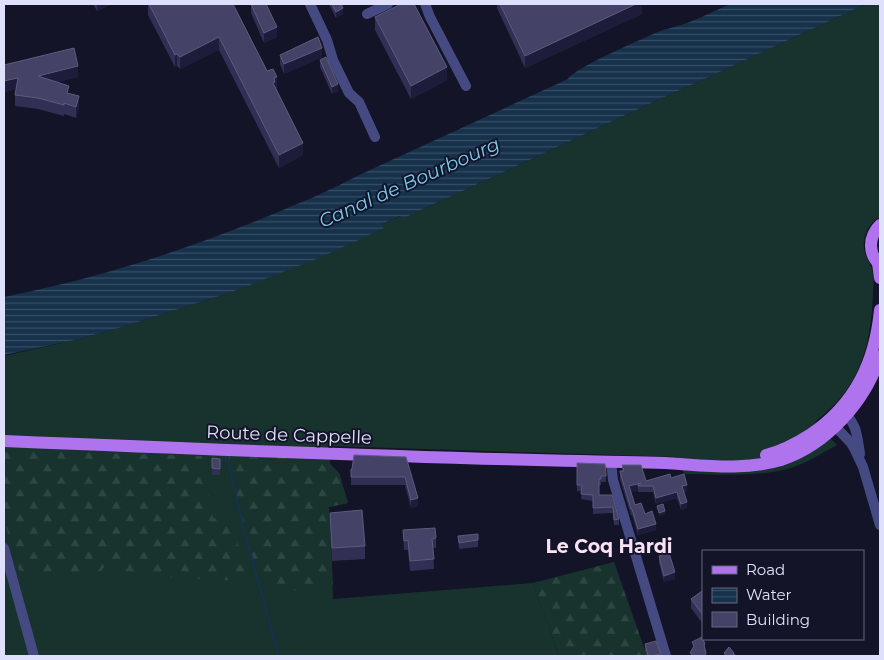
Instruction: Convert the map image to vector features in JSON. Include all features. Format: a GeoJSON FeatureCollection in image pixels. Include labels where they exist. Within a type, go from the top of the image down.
{"type":"FeatureCollection","features":[{"type":"Feature","properties":{"kind":"main road"},"geometry":{"type":"LineString","coordinates":[[880,225],[874,233],[871,242],[872,254],[879,264],[880,278]]}},
{"type":"Feature","properties":{"kind":"main road"},"geometry":{"type":"LineString","coordinates":[[844,412],[865,370],[875,340],[880,310]]}},
{"type":"Feature","properties":{"kind":"main road"},"geometry":{"type":"LineString","coordinates":[[844,412],[858,400],[868,385],[880,356]]}},
{"type":"Feature","properties":{"kind":"main road","name":"Route de Cappelle"},"geometry":{"type":"LineString","coordinates":[[4,441],[417,457],[664,463],[742,460],[783,454],[803,439],[832,423],[844,412]]}},
{"type":"Feature","properties":{"kind":"street"},"geometry":{"type":"LineString","coordinates":[[310,4],[328,40],[332,58],[349,93],[359,102],[376,137]]}},
{"type":"Feature","properties":{"kind":"street"},"geometry":{"type":"LineString","coordinates":[[367,14],[388,4]]}},
{"type":"Feature","properties":{"kind":"street"},"geometry":{"type":"LineString","coordinates":[[425,4],[466,86]]}},
{"type":"Feature","properties":{"kind":"street"},"geometry":{"type":"LineString","coordinates":[[844,412],[852,421],[856,430],[862,467]]}},
{"type":"Feature","properties":{"kind":"street"},"geometry":{"type":"LineString","coordinates":[[832,423],[854,448],[862,467],[880,525]]}},
{"type":"Feature","properties":{"kind":"street"},"geometry":{"type":"LineString","coordinates":[[611,462],[613,480],[666,656]]}},
{"type":"Feature","properties":{"kind":"street"},"geometry":{"type":"LineString","coordinates":[[4,548],[34,656]]}},
{"type":"Feature","properties":{"kind":"green space"},"geometry":{"type":"Polygon","coordinates":[[[866,4],[880,4],[880,217],[869,227],[864,241],[864,251],[872,270],[873,281],[871,319],[863,358],[842,396],[815,422],[837,445],[809,461],[787,469],[758,474],[727,475],[684,474],[678,457],[330,446],[330,464],[339,473],[348,503],[329,507],[333,599],[533,583],[559,656],[4,656],[4,356],[119,328],[229,293],[384,228],[382,224],[401,216],[402,218],[437,203],[866,4]]]}},
{"type":"Feature","properties":{"kind":"green space"},"geometry":{"type":"Polygon","coordinates":[[[4,450],[202,456],[213,518],[231,515],[247,581],[112,575],[105,566],[97,576],[29,573],[19,570],[4,521],[4,450]]]}},
{"type":"Feature","properties":{"kind":"green space"},"geometry":{"type":"Polygon","coordinates":[[[225,456],[320,458],[339,473],[348,503],[329,507],[333,585],[290,591],[260,585],[225,456]]]}},
{"type":"Feature","properties":{"kind":"green space"},"geometry":{"type":"Polygon","coordinates":[[[614,562],[647,656],[559,656],[533,583],[614,562]]]}},
{"type":"Feature","properties":{"kind":"water","name":"Canal de Bourbourg"},"geometry":{"type":"Polygon","coordinates":[[[731,4],[866,4],[402,219],[400,216],[382,224],[384,228],[319,258],[229,293],[119,328],[75,340],[4,355],[4,297],[104,273],[234,230],[324,193],[568,79],[584,67],[628,45],[731,4]]]}},
{"type":"Feature","properties":{"kind":"building"},"geometry":{"type":"Polygon","coordinates":[[[149,4],[233,4],[267,71],[273,69],[277,77],[274,78],[275,82],[273,83],[303,143],[279,155],[219,37],[180,57],[177,54],[175,55],[149,4]]]}},
{"type":"Feature","properties":{"kind":"building"},"geometry":{"type":"Polygon","coordinates":[[[251,4],[266,4],[277,27],[264,33],[251,4]]]}},
{"type":"Feature","properties":{"kind":"building"},"geometry":{"type":"Polygon","coordinates":[[[332,4],[341,4],[343,8],[336,12],[332,4]]]}},
{"type":"Feature","properties":{"kind":"building"},"geometry":{"type":"Polygon","coordinates":[[[401,4],[414,4],[447,67],[411,86],[375,17],[401,4]]]}},
{"type":"Feature","properties":{"kind":"building"},"geometry":{"type":"Polygon","coordinates":[[[500,4],[636,4],[525,56],[500,4]]]}},
{"type":"Feature","properties":{"kind":"building"},"geometry":{"type":"Polygon","coordinates":[[[318,37],[322,48],[284,64],[280,55],[318,37]]]}},
{"type":"Feature","properties":{"kind":"building"},"geometry":{"type":"Polygon","coordinates":[[[74,48],[78,66],[38,76],[69,86],[67,93],[79,96],[76,107],[64,103],[64,105],[38,98],[15,95],[18,78],[4,81],[4,65],[74,48]]]}},
{"type":"Feature","properties":{"kind":"building"},"geometry":{"type":"Polygon","coordinates":[[[326,57],[338,84],[332,87],[320,60],[326,57]]]}},
{"type":"Feature","properties":{"kind":"building"},"geometry":{"type":"Polygon","coordinates":[[[354,455],[406,457],[418,498],[411,500],[405,477],[351,477],[354,455]]]}},
{"type":"Feature","properties":{"kind":"building"},"geometry":{"type":"Polygon","coordinates":[[[212,458],[220,459],[220,469],[212,468],[212,458]]]}},
{"type":"Feature","properties":{"kind":"building"},"geometry":{"type":"Polygon","coordinates":[[[577,463],[605,464],[606,476],[601,476],[601,479],[599,479],[599,495],[612,495],[619,519],[614,520],[613,507],[593,508],[593,495],[581,494],[582,485],[577,485],[577,463]]]}},
{"type":"Feature","properties":{"kind":"building"},"geometry":{"type":"Polygon","coordinates":[[[622,465],[641,465],[646,481],[670,474],[671,478],[684,474],[687,485],[682,486],[687,502],[681,504],[677,492],[656,498],[653,486],[638,486],[641,483],[629,486],[635,505],[641,503],[645,514],[652,511],[656,524],[638,529],[620,472],[624,471],[622,465]]]}},
{"type":"Feature","properties":{"kind":"building"},"geometry":{"type":"Polygon","coordinates":[[[663,504],[665,511],[659,513],[657,506],[663,504]]]}},
{"type":"Feature","properties":{"kind":"building"},"geometry":{"type":"Polygon","coordinates":[[[362,510],[365,546],[332,548],[330,513],[362,510]]]}},
{"type":"Feature","properties":{"kind":"building"},"geometry":{"type":"Polygon","coordinates":[[[435,528],[436,538],[432,539],[434,559],[410,561],[408,540],[404,541],[403,530],[435,528]]]}},
{"type":"Feature","properties":{"kind":"building"},"geometry":{"type":"Polygon","coordinates":[[[478,534],[478,540],[459,543],[458,536],[478,534]]]}},
{"type":"Feature","properties":{"kind":"building"},"geometry":{"type":"Polygon","coordinates":[[[669,553],[675,572],[664,576],[659,556],[669,553]]]}},
{"type":"Feature","properties":{"kind":"building"},"geometry":{"type":"Polygon","coordinates":[[[702,591],[702,614],[691,599],[702,591]]]}},
{"type":"Feature","properties":{"kind":"building"},"geometry":{"type":"Polygon","coordinates":[[[702,637],[705,644],[705,656],[691,656],[692,654],[690,653],[694,646],[692,642],[702,637]]]}},
{"type":"Feature","properties":{"kind":"building"},"geometry":{"type":"Polygon","coordinates":[[[656,641],[661,654],[648,656],[645,644],[656,641]]]}},
{"type":"Feature","properties":{"kind":"building"},"geometry":{"type":"Polygon","coordinates":[[[729,647],[733,654],[737,656],[726,656],[724,653],[729,647]]]}},
{"type":"Feature","properties":{"kind":"waterway"},"geometry":{"type":"LineString","coordinates":[[227,456],[244,530],[279,656]]}},
{"type":"Feature","properties":{"kind":"district","name":"Le Coq Hardi"},"geometry":{"type":"Point","coordinates":[609,546]}}]}
